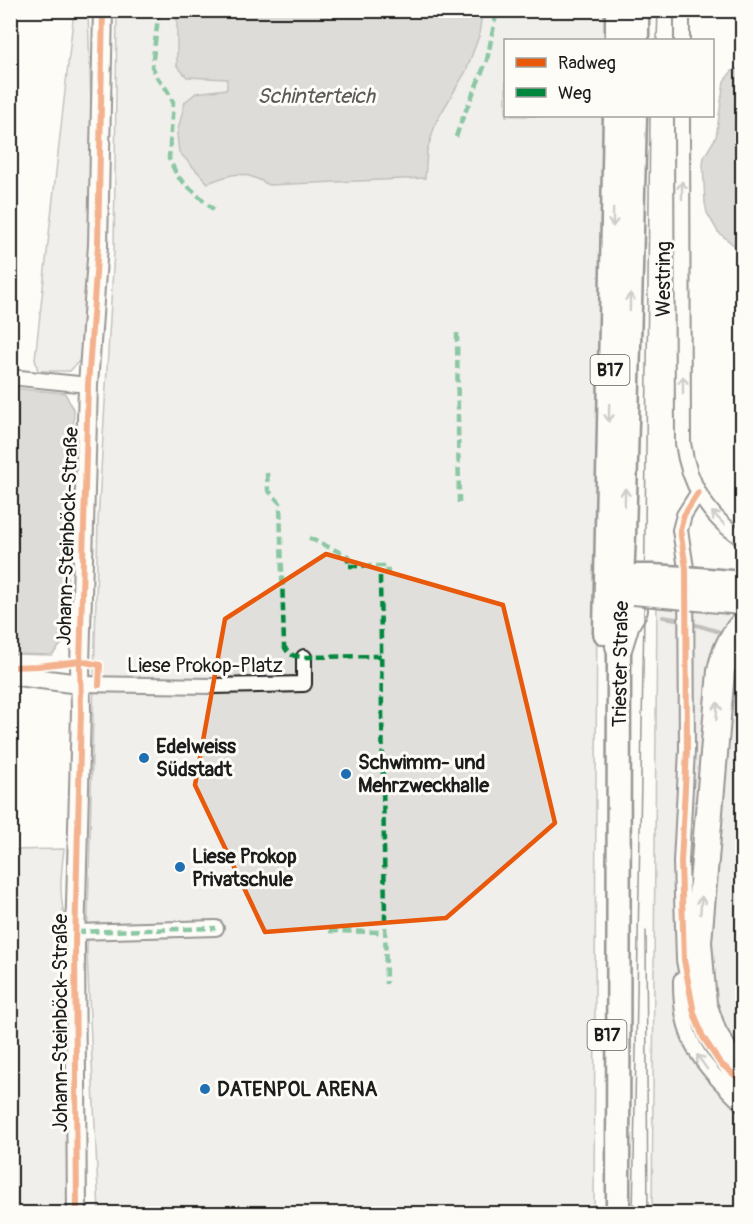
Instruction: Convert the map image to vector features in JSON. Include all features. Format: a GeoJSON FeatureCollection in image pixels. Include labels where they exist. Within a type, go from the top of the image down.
{"type":"FeatureCollection","features":[{"type":"Feature","properties":{"kind":"highway"},"geometry":{"type":"LineString","coordinates":[[619,646],[633,584],[697,588],[742,600]]}},
{"type":"Feature","properties":{"kind":"highway"},"geometry":{"type":"LineString","coordinates":[[742,626],[728,645],[721,671],[698,942],[703,1004],[713,1034],[742,1088]]}},
{"type":"Feature","properties":{"kind":"main road"},"geometry":{"type":"LineString","coordinates":[[617,10],[617,39]]}},
{"type":"Feature","properties":{"kind":"main road"},"geometry":{"type":"LineString","coordinates":[[637,10],[637,39]]}},
{"type":"Feature","properties":{"kind":"main road","name":"Triester Straße"},"geometry":{"type":"LineString","coordinates":[[607,1214],[633,584],[615,117]]}},
{"type":"Feature","properties":{"kind":"main road","name":"B17"},"geometry":{"type":"LineString","coordinates":[[633,584],[624,535],[635,117]]}},
{"type":"Feature","properties":{"kind":"main road"},"geometry":{"type":"LineString","coordinates":[[697,588],[742,583]]}},
{"type":"Feature","properties":{"kind":"main road","name":"Triester Straße"},"geometry":{"type":"LineString","coordinates":[[618,1214],[619,646]]}},
{"type":"Feature","properties":{"kind":"street","name":"Johann-Steinböck-Straße"},"geometry":{"type":"LineString","coordinates":[[77,1214],[76,932],[80,684],[88,385],[98,245],[104,40],[102,10]]}},
{"type":"Feature","properties":{"kind":"street"},"geometry":{"type":"LineString","coordinates":[[682,10],[682,39]]}},
{"type":"Feature","properties":{"kind":"street","name":"Westring"},"geometry":{"type":"LineString","coordinates":[[682,117],[683,443],[688,470],[698,493],[709,510],[732,532],[742,538]]}},
{"type":"Feature","properties":{"kind":"street"},"geometry":{"type":"LineString","coordinates":[[10,377],[88,385]]}},
{"type":"Feature","properties":{"kind":"street"},"geometry":{"type":"LineString","coordinates":[[698,493],[684,515],[680,530],[686,568],[687,750],[681,862],[684,960],[694,1013],[703,1037],[720,1063],[742,1088]]}},
{"type":"Feature","properties":{"kind":"street","name":"Liese Prokop-Platz"},"geometry":{"type":"LineString","coordinates":[[80,684],[212,686],[304,684],[304,657]]}},
{"type":"Feature","properties":{"kind":"street"},"geometry":{"type":"LineString","coordinates":[[10,675],[80,684]]}},
{"type":"Feature","properties":{"kind":"street"},"geometry":{"type":"LineString","coordinates":[[76,932],[216,928]]}},
{"type":"Feature","properties":{"kind":"street"},"geometry":{"type":"LineString","coordinates":[[684,960],[681,970],[681,996],[689,1039],[709,1071],[742,1088]]}},
{"type":"Feature","properties":{"kind":"highlighted area"},"geometry":{"type":"Polygon","coordinates":[[[326,554],[503,605],[555,823],[446,918],[265,932],[195,785],[225,619],[326,554]]]}},
{"type":"Feature","properties":{"kind":"shaded area"},"geometry":{"type":"Polygon","coordinates":[[[74,11],[88,11],[92,134],[89,256],[81,359],[70,371],[38,371],[35,359],[74,11]]]}},
{"type":"Feature","properties":{"kind":"shaded area"},"geometry":{"type":"Polygon","coordinates":[[[117,11],[606,11],[606,39],[504,39],[504,117],[604,117],[597,577],[594,1209],[382,1214],[99,1214],[87,953],[98,521],[114,251],[117,11]]]}},
{"type":"Feature","properties":{"kind":"shaded area"},"geometry":{"type":"Polygon","coordinates":[[[657,603],[742,607],[742,1213],[652,1214],[657,603]]]}},
{"type":"Feature","properties":{"kind":"shaded area"},"geometry":{"type":"Polygon","coordinates":[[[64,849],[61,889],[67,928],[67,1213],[11,1213],[10,850],[64,849]]]}},
{"type":"Feature","properties":{"kind":"water","name":"Schinterteich"},"geometry":{"type":"Polygon","coordinates":[[[177,10],[482,11],[479,36],[466,71],[436,122],[427,151],[425,178],[269,185],[239,174],[208,183],[179,152],[177,134],[185,102],[196,93],[227,89],[227,79],[187,77],[177,66],[177,10]]]}},
{"type":"Feature","properties":{"kind":"water"},"geometry":{"type":"Polygon","coordinates":[[[742,67],[742,252],[718,232],[707,213],[703,165],[704,157],[716,137],[724,81],[732,71],[742,67]]]}},
{"type":"Feature","properties":{"kind":"water"},"geometry":{"type":"Polygon","coordinates":[[[11,388],[65,393],[74,411],[65,640],[52,655],[11,654],[11,388]]]}},
{"type":"Feature","properties":{"kind":"waterway"},"geometry":{"type":"LineString","coordinates":[[663,617],[676,619]]}},
{"type":"Feature","properties":{"kind":"waterway"},"geometry":{"type":"LineString","coordinates":[[693,624],[720,632]]}},
{"type":"Feature","properties":{"kind":"tram line"},"geometry":{"type":"LineString","coordinates":[[657,39],[658,10]]}},
{"type":"Feature","properties":{"kind":"tram line"},"geometry":{"type":"LineString","coordinates":[[633,1214],[650,117]]}},
{"type":"Feature","properties":{"kind":"tram line"},"geometry":{"type":"LineString","coordinates":[[646,931],[648,1214]]}},
{"type":"Feature","properties":{"kind":"marked path"},"geometry":{"type":"LineString","coordinates":[[159,10],[152,66],[173,102],[169,159],[178,177],[214,210]]}},
{"type":"Feature","properties":{"kind":"marked path"},"geometry":{"type":"LineString","coordinates":[[456,137],[487,60],[497,10]]}},
{"type":"Feature","properties":{"kind":"marked path"},"geometry":{"type":"LineString","coordinates":[[457,333],[459,503]]}},
{"type":"Feature","properties":{"kind":"marked path"},"geometry":{"type":"LineString","coordinates":[[267,473],[268,490],[280,503],[284,646],[292,655],[304,657],[381,656]]}},
{"type":"Feature","properties":{"kind":"marked path"},"geometry":{"type":"LineString","coordinates":[[309,538],[348,556],[348,566],[387,566],[388,574]]}},
{"type":"Feature","properties":{"kind":"marked path"},"geometry":{"type":"LineString","coordinates":[[380,576],[386,984]]}},
{"type":"Feature","properties":{"kind":"marked path"},"geometry":{"type":"LineString","coordinates":[[76,932],[216,928]]}},
{"type":"Feature","properties":{"kind":"marked path"},"geometry":{"type":"LineString","coordinates":[[329,931],[384,932]]}},
{"type":"Feature","properties":{"kind":"cycle path"},"geometry":{"type":"LineString","coordinates":[[77,1214],[75,944],[81,711],[80,665],[88,385],[98,245],[103,10]]}},
{"type":"Feature","properties":{"kind":"cycle path"},"geometry":{"type":"LineString","coordinates":[[698,493],[684,515],[680,530],[686,568],[687,750],[681,862],[684,960],[694,1013],[703,1037],[720,1063],[742,1081]]}},
{"type":"Feature","properties":{"kind":"cycle path"},"geometry":{"type":"LineString","coordinates":[[10,667],[80,661],[100,665],[99,685]]}},
{"type":"Feature","properties":{"kind":"place","name":"Edelweiss Südstadt"},"geometry":{"type":"Point","coordinates":[144,758]}},
{"type":"Feature","properties":{"kind":"place","name":"Schwimm- und Mehrzweckhalle"},"geometry":{"type":"Point","coordinates":[346,774]}},
{"type":"Feature","properties":{"kind":"place","name":"Liese Prokop Privatschule"},"geometry":{"type":"Point","coordinates":[180,867]}},
{"type":"Feature","properties":{"kind":"place","name":"DATENPOL ARENA"},"geometry":{"type":"Point","coordinates":[205,1089]}}]}
